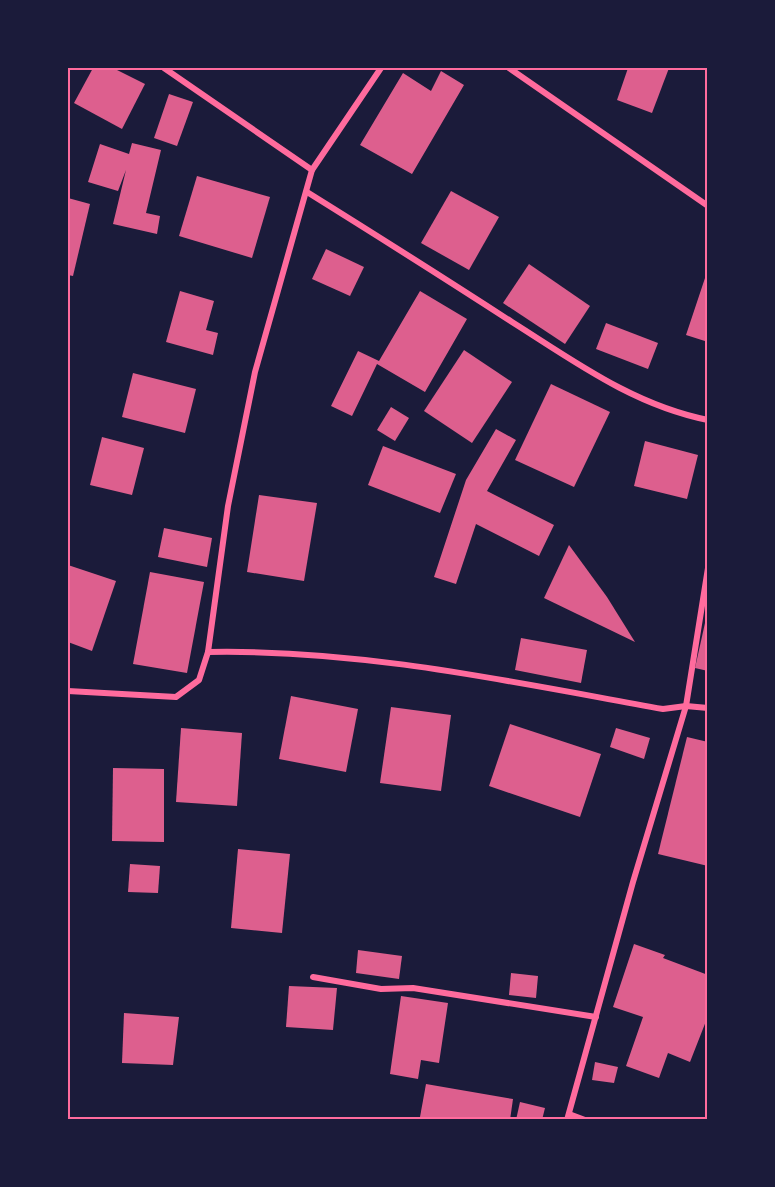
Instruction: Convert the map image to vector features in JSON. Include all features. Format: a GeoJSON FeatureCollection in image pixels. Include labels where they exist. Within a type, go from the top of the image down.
{"type":"FeatureCollection","features":[{"type":"Feature","properties":{"kind":"street"},"geometry":{"type":"LineString","coordinates":[[164,68],[312,170]]}},
{"type":"Feature","properties":{"kind":"street"},"geometry":{"type":"LineString","coordinates":[[68,691],[176,698],[199,680],[208,652],[228,506],[255,372],[312,170],[381,68]]}},
{"type":"Feature","properties":{"kind":"street"},"geometry":{"type":"LineString","coordinates":[[509,68],[708,206]]}},
{"type":"Feature","properties":{"kind":"street"},"geometry":{"type":"LineString","coordinates":[[307,192],[527,331],[573,363],[619,388],[708,420]]}},
{"type":"Feature","properties":{"kind":"street"},"geometry":{"type":"LineString","coordinates":[[585,1119],[568,1117],[686,706],[708,568]]}},
{"type":"Feature","properties":{"kind":"street"},"geometry":{"type":"LineString","coordinates":[[208,652],[269,651],[350,657],[471,674],[663,709],[686,706],[708,708]]}},
{"type":"Feature","properties":{"kind":"street"},"geometry":{"type":"LineString","coordinates":[[313,977],[381,989],[413,988],[596,1017]]}},
{"type":"Feature","properties":{"kind":"building"},"geometry":{"type":"Polygon","coordinates":[[[93,68],[113,68],[145,84],[122,129],[74,103],[93,68]]]}},
{"type":"Feature","properties":{"kind":"building"},"geometry":{"type":"Polygon","coordinates":[[[628,68],[669,68],[652,113],[617,100],[628,68]]]}},
{"type":"Feature","properties":{"kind":"building"},"geometry":{"type":"Polygon","coordinates":[[[441,71],[464,85],[412,174],[360,145],[403,73],[431,91],[441,71]]]}},
{"type":"Feature","properties":{"kind":"building"},"geometry":{"type":"Polygon","coordinates":[[[169,94],[193,102],[177,146],[154,138],[169,94]]]}},
{"type":"Feature","properties":{"kind":"building"},"geometry":{"type":"Polygon","coordinates":[[[132,143],[161,150],[146,213],[160,216],[157,234],[113,224],[126,170],[118,191],[88,182],[100,144],[129,154],[132,143]]]}},
{"type":"Feature","properties":{"kind":"building"},"geometry":{"type":"Polygon","coordinates":[[[197,176],[270,197],[252,258],[179,236],[197,176]]]}},
{"type":"Feature","properties":{"kind":"building"},"geometry":{"type":"Polygon","coordinates":[[[451,191],[499,217],[469,270],[421,243],[451,191]]]}},
{"type":"Feature","properties":{"kind":"building"},"geometry":{"type":"Polygon","coordinates":[[[68,198],[90,204],[73,276],[68,275],[68,198]]]}},
{"type":"Feature","properties":{"kind":"building"},"geometry":{"type":"Polygon","coordinates":[[[326,249],[364,267],[350,296],[312,279],[326,249]]]}},
{"type":"Feature","properties":{"kind":"building"},"geometry":{"type":"Polygon","coordinates":[[[529,264],[590,306],[565,344],[503,303],[529,264]]]}},
{"type":"Feature","properties":{"kind":"building"},"geometry":{"type":"Polygon","coordinates":[[[708,272],[708,342],[686,335],[708,272]]]}},
{"type":"Feature","properties":{"kind":"building"},"geometry":{"type":"Polygon","coordinates":[[[180,291],[214,301],[206,330],[218,333],[213,355],[166,342],[180,291]]]}},
{"type":"Feature","properties":{"kind":"building"},"geometry":{"type":"Polygon","coordinates":[[[420,291],[467,319],[425,392],[377,364],[352,416],[331,406],[358,351],[379,361],[420,291]]]}},
{"type":"Feature","properties":{"kind":"building"},"geometry":{"type":"Polygon","coordinates":[[[606,323],[658,343],[648,369],[596,349],[606,323]]]}},
{"type":"Feature","properties":{"kind":"building"},"geometry":{"type":"Polygon","coordinates":[[[464,350],[512,382],[472,443],[424,411],[464,350]]]}},
{"type":"Feature","properties":{"kind":"building"},"geometry":{"type":"Polygon","coordinates":[[[133,373],[196,389],[185,433],[122,417],[133,373]]]}},
{"type":"Feature","properties":{"kind":"building"},"geometry":{"type":"Polygon","coordinates":[[[551,384],[610,412],[574,487],[515,460],[551,384]]]}},
{"type":"Feature","properties":{"kind":"building"},"geometry":{"type":"Polygon","coordinates":[[[391,407],[409,418],[395,441],[377,430],[391,407]]]}},
{"type":"Feature","properties":{"kind":"building"},"geometry":{"type":"Polygon","coordinates":[[[496,429],[516,440],[487,491],[554,525],[539,556],[476,524],[456,584],[434,577],[466,480],[496,429]]]}},
{"type":"Feature","properties":{"kind":"building"},"geometry":{"type":"Polygon","coordinates":[[[102,437],[144,448],[132,495],[90,485],[102,437]]]}},
{"type":"Feature","properties":{"kind":"building"},"geometry":{"type":"Polygon","coordinates":[[[645,441],[698,455],[687,499],[634,486],[645,441]]]}},
{"type":"Feature","properties":{"kind":"building"},"geometry":{"type":"Polygon","coordinates":[[[383,446],[456,474],[440,513],[368,485],[383,446]]]}},
{"type":"Feature","properties":{"kind":"building"},"geometry":{"type":"Polygon","coordinates":[[[259,495],[317,503],[304,581],[247,572],[259,495]]]}},
{"type":"Feature","properties":{"kind":"building"},"geometry":{"type":"Polygon","coordinates":[[[164,528],[212,538],[207,567],[158,557],[164,528]]]}},
{"type":"Feature","properties":{"kind":"building"},"geometry":{"type":"Polygon","coordinates":[[[569,545],[607,597],[635,642],[544,598],[569,545]]]}},
{"type":"Feature","properties":{"kind":"building"},"geometry":{"type":"Polygon","coordinates":[[[68,565],[116,581],[92,651],[68,642],[68,565]]]}},
{"type":"Feature","properties":{"kind":"building"},"geometry":{"type":"Polygon","coordinates":[[[150,572],[204,582],[187,673],[133,664],[150,572]]]}},
{"type":"Feature","properties":{"kind":"building"},"geometry":{"type":"Polygon","coordinates":[[[708,614],[708,671],[695,668],[708,614]]]}},
{"type":"Feature","properties":{"kind":"building"},"geometry":{"type":"Polygon","coordinates":[[[521,638],[587,650],[581,683],[515,670],[521,638]]]}},
{"type":"Feature","properties":{"kind":"building"},"geometry":{"type":"Polygon","coordinates":[[[291,696],[358,709],[346,772],[279,759],[291,696]]]}},
{"type":"Feature","properties":{"kind":"building"},"geometry":{"type":"Polygon","coordinates":[[[391,707],[451,715],[441,791],[380,783],[391,707]]]}},
{"type":"Feature","properties":{"kind":"building"},"geometry":{"type":"Polygon","coordinates":[[[510,724],[601,754],[580,817],[489,786],[510,724]]]}},
{"type":"Feature","properties":{"kind":"building"},"geometry":{"type":"Polygon","coordinates":[[[181,728],[242,733],[237,806],[176,802],[181,728]]]}},
{"type":"Feature","properties":{"kind":"building"},"geometry":{"type":"Polygon","coordinates":[[[616,728],[650,738],[644,759],[610,747],[616,728]]]}},
{"type":"Feature","properties":{"kind":"building"},"geometry":{"type":"Polygon","coordinates":[[[687,737],[708,742],[708,866],[658,854],[687,737]]]}},
{"type":"Feature","properties":{"kind":"building"},"geometry":{"type":"Polygon","coordinates":[[[113,768],[164,769],[164,842],[112,841],[113,768]]]}},
{"type":"Feature","properties":{"kind":"building"},"geometry":{"type":"Polygon","coordinates":[[[238,849],[290,854],[282,933],[231,928],[238,849]]]}},
{"type":"Feature","properties":{"kind":"building"},"geometry":{"type":"Polygon","coordinates":[[[130,864],[160,866],[158,893],[128,892],[130,864]]]}},
{"type":"Feature","properties":{"kind":"building"},"geometry":{"type":"Polygon","coordinates":[[[634,944],[665,955],[663,958],[708,975],[708,1016],[690,1062],[668,1053],[659,1078],[626,1066],[643,1017],[613,1007],[634,944]]]}},
{"type":"Feature","properties":{"kind":"building"},"geometry":{"type":"Polygon","coordinates":[[[358,950],[402,956],[399,979],[356,973],[358,950]]]}},
{"type":"Feature","properties":{"kind":"building"},"geometry":{"type":"Polygon","coordinates":[[[511,973],[538,976],[536,998],[509,995],[511,973]]]}},
{"type":"Feature","properties":{"kind":"building"},"geometry":{"type":"Polygon","coordinates":[[[289,986],[337,988],[333,1030],[286,1027],[289,986]]]}},
{"type":"Feature","properties":{"kind":"building"},"geometry":{"type":"Polygon","coordinates":[[[401,996],[448,1003],[439,1063],[421,1060],[418,1079],[390,1074],[401,996]]]}},
{"type":"Feature","properties":{"kind":"building"},"geometry":{"type":"Polygon","coordinates":[[[124,1013],[179,1017],[173,1065],[122,1063],[124,1013]]]}},
{"type":"Feature","properties":{"kind":"building"},"geometry":{"type":"Polygon","coordinates":[[[595,1062],[618,1067],[614,1083],[592,1080],[595,1062]]]}},
{"type":"Feature","properties":{"kind":"building"},"geometry":{"type":"Polygon","coordinates":[[[426,1084],[513,1099],[510,1120],[420,1117],[426,1084]]]}},
{"type":"Feature","properties":{"kind":"building"},"geometry":{"type":"Polygon","coordinates":[[[520,1102],[545,1108],[542,1120],[516,1120],[520,1102]]]}}]}
